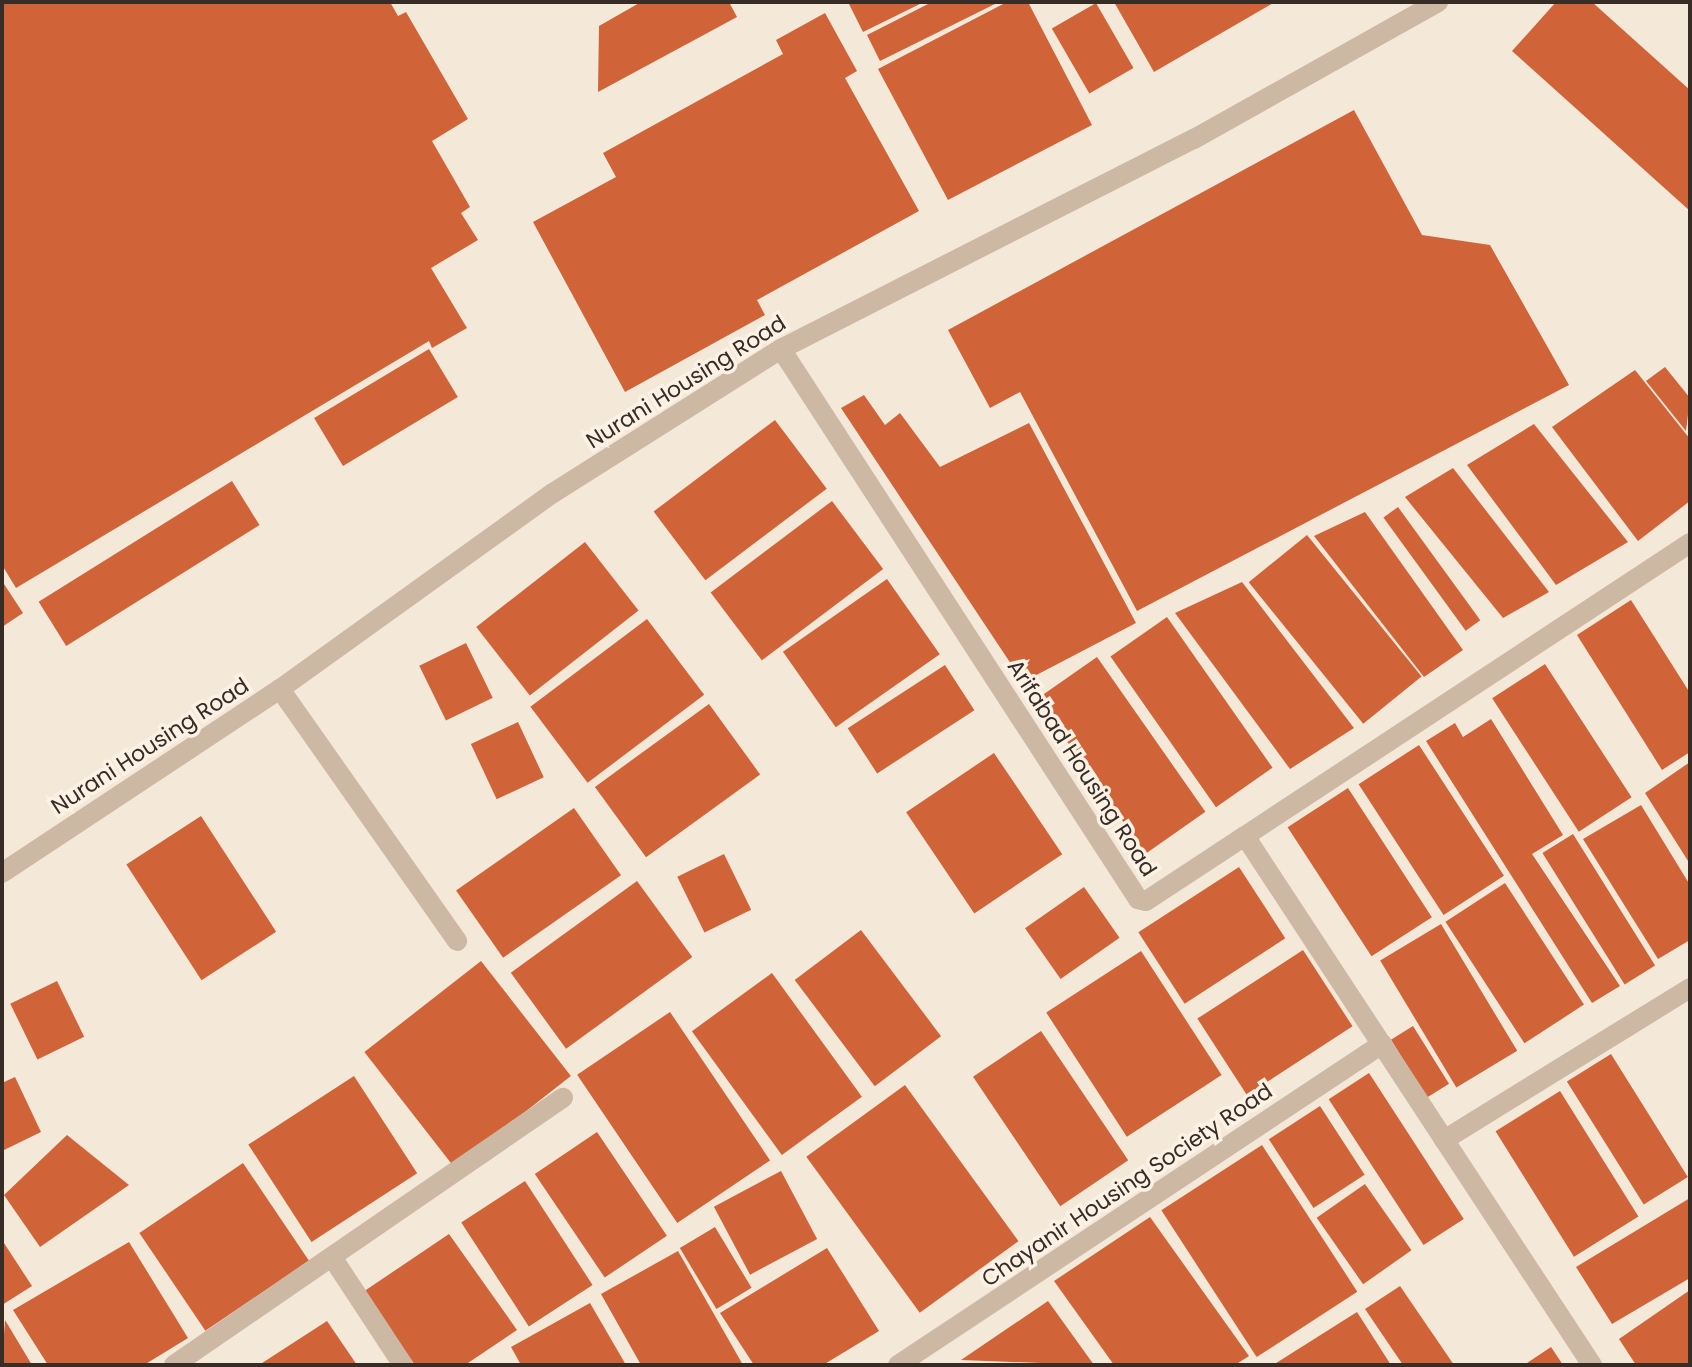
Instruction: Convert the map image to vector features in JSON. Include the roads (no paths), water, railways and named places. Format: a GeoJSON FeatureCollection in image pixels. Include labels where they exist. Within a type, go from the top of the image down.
{"type":"FeatureCollection","features":[{"type":"Feature","properties":{"kind":"street","name":"Nurani Housing Road"},"geometry":{"type":"LineString","coordinates":[[2,873],[280,689],[553,493],[781,349],[1194,139],[1438,2]]}},
{"type":"Feature","properties":{"kind":"street","name":"Arifabad Housing Road"},"geometry":{"type":"LineString","coordinates":[[781,349],[1138,899],[1146,901],[1245,836]]}},
{"type":"Feature","properties":{"kind":"street"},"geometry":{"type":"LineString","coordinates":[[1592,1365],[1245,836],[1690,543]]}},
{"type":"Feature","properties":{"kind":"street"},"geometry":{"type":"LineString","coordinates":[[280,689],[457,941]]}},
{"type":"Feature","properties":{"kind":"street"},"geometry":{"type":"LineString","coordinates":[[1444,1140],[1690,988]]}},
{"type":"Feature","properties":{"kind":"street","name":"Chayanir Housing Society Road"},"geometry":{"type":"LineString","coordinates":[[898,1365],[1382,1044]]}},
{"type":"Feature","properties":{"kind":"street"},"geometry":{"type":"LineString","coordinates":[[174,1365],[563,1098]]}},
{"type":"Feature","properties":{"kind":"street"},"geometry":{"type":"LineString","coordinates":[[332,1257],[403,1365]]}}]}
